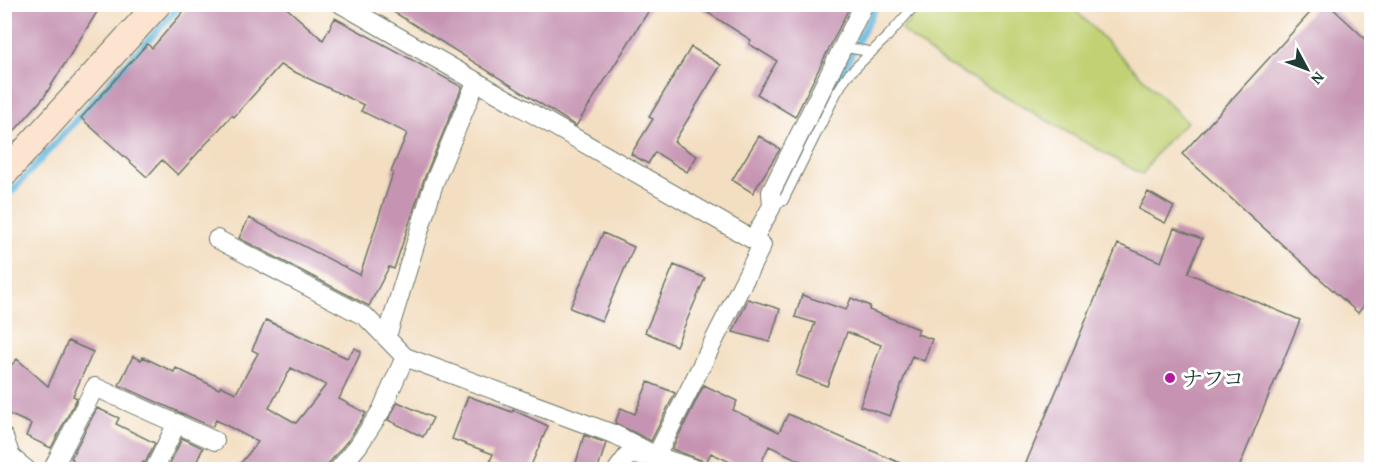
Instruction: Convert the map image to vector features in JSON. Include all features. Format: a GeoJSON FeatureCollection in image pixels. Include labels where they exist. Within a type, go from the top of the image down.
{"type":"FeatureCollection","features":[{"type":"Feature","properties":{"kind":"street"},"geometry":{"type":"LineString","coordinates":[[4,174],[158,4]]}},
{"type":"Feature","properties":{"kind":"street"},"geometry":{"type":"LineString","coordinates":[[341,4],[474,87],[762,245],[656,456]]}},
{"type":"Feature","properties":{"kind":"street"},"geometry":{"type":"LineString","coordinates":[[753,240],[772,206],[771,192],[850,48],[864,4]]}},
{"type":"Feature","properties":{"kind":"street"},"geometry":{"type":"LineString","coordinates":[[384,334],[389,330],[434,183],[474,87]]}},
{"type":"Feature","properties":{"kind":"street"},"geometry":{"type":"LineString","coordinates":[[217,239],[366,317],[405,357],[616,435],[656,456],[698,470]]}},
{"type":"Feature","properties":{"kind":"street"},"geometry":{"type":"LineString","coordinates":[[338,470],[358,446],[381,411],[405,357]]}},
{"type":"Feature","properties":{"kind":"street"},"geometry":{"type":"LineString","coordinates":[[52,470],[95,387],[215,441]]}},
{"type":"Feature","properties":{"kind":"street"},"geometry":{"type":"LineString","coordinates":[[154,470],[177,423]]}},
{"type":"Feature","properties":{"kind":"street"},"geometry":{"type":"LineString","coordinates":[[4,437],[11,457],[27,470]]}},
{"type":"Feature","properties":{"kind":"street"},"geometry":{"type":"LineString","coordinates":[[617,470],[628,455],[656,456]]}},
{"type":"Feature","properties":{"kind":"lane"},"geometry":{"type":"LineString","coordinates":[[772,206],[783,201],[847,76],[916,4]]}},
{"type":"Feature","properties":{"kind":"lane"},"geometry":{"type":"LineString","coordinates":[[850,48],[872,52]]}},
{"type":"Feature","properties":{"kind":"green space"},"geometry":{"type":"Polygon","coordinates":[[[924,5],[1070,5],[1187,122],[1162,146],[1143,175],[940,60],[901,30],[924,5]]]}},
{"type":"Feature","properties":{"kind":"building"},"geometry":{"type":"Polygon","coordinates":[[[4,4],[102,4],[44,97],[4,143],[4,4]]]}},
{"type":"Feature","properties":{"kind":"building"},"geometry":{"type":"Polygon","coordinates":[[[190,4],[282,4],[323,40],[335,18],[462,87],[424,179],[394,269],[389,267],[369,306],[239,238],[249,218],[360,275],[393,173],[391,172],[407,133],[361,111],[364,105],[280,65],[178,175],[162,160],[147,177],[81,118],[147,44],[152,48],[190,4]]]}},
{"type":"Feature","properties":{"kind":"building"},"geometry":{"type":"Polygon","coordinates":[[[381,4],[653,4],[576,126],[381,4]]]}},
{"type":"Feature","properties":{"kind":"building"},"geometry":{"type":"Polygon","coordinates":[[[694,4],[851,4],[795,117],[757,94],[777,61],[749,44],[751,40],[694,4]]]}},
{"type":"Feature","properties":{"kind":"building"},"geometry":{"type":"Polygon","coordinates":[[[1318,4],[1328,4],[1371,44],[1371,297],[1358,313],[1182,154],[1318,4]]]}},
{"type":"Feature","properties":{"kind":"building"},"geometry":{"type":"Polygon","coordinates":[[[691,47],[721,65],[674,142],[697,156],[687,172],[655,152],[648,164],[631,154],[653,119],[649,117],[691,47]]]}},
{"type":"Feature","properties":{"kind":"building"},"geometry":{"type":"Polygon","coordinates":[[[759,136],[780,149],[753,193],[732,180],[759,136]]]}},
{"type":"Feature","properties":{"kind":"building"},"geometry":{"type":"Polygon","coordinates":[[[1148,192],[1174,207],[1165,223],[1138,209],[1148,192]]]}},
{"type":"Feature","properties":{"kind":"building"},"geometry":{"type":"Polygon","coordinates":[[[1174,228],[1202,239],[1188,273],[1300,320],[1238,470],[1023,470],[1118,244],[1161,262],[1174,228]]]}},
{"type":"Feature","properties":{"kind":"building"},"geometry":{"type":"Polygon","coordinates":[[[603,233],[634,247],[602,321],[570,308],[603,233]]]}},
{"type":"Feature","properties":{"kind":"building"},"geometry":{"type":"Polygon","coordinates":[[[674,265],[705,278],[676,346],[645,332],[674,265]]]}},
{"type":"Feature","properties":{"kind":"building"},"geometry":{"type":"Polygon","coordinates":[[[802,295],[846,310],[851,298],[870,306],[869,310],[919,329],[917,334],[932,339],[924,361],[912,356],[890,416],[860,406],[881,345],[847,332],[827,386],[796,375],[815,323],[795,317],[802,295]]]}},
{"type":"Feature","properties":{"kind":"building"},"geometry":{"type":"Polygon","coordinates":[[[748,299],[780,309],[770,342],[733,332],[748,299]]]}},
{"type":"Feature","properties":{"kind":"building"},"geometry":{"type":"Polygon","coordinates":[[[266,320],[347,358],[355,348],[361,352],[339,399],[366,413],[349,439],[329,463],[327,470],[235,470],[258,442],[216,420],[212,427],[119,385],[133,356],[141,360],[143,357],[174,372],[176,368],[219,389],[221,386],[236,393],[258,353],[252,350],[266,320]],[[291,368],[269,408],[296,423],[326,385],[291,368]]]}},
{"type":"Feature","properties":{"kind":"building"},"geometry":{"type":"Polygon","coordinates":[[[68,341],[93,352],[73,396],[77,398],[51,448],[26,436],[31,424],[4,412],[4,373],[17,359],[48,386],[68,341]]]}},
{"type":"Feature","properties":{"kind":"building"},"geometry":{"type":"Polygon","coordinates":[[[648,382],[675,393],[651,441],[615,423],[621,408],[635,414],[648,382]]]}},
{"type":"Feature","properties":{"kind":"building"},"geometry":{"type":"Polygon","coordinates":[[[704,385],[737,401],[733,410],[779,432],[788,414],[916,470],[805,470],[807,464],[769,446],[758,470],[747,470],[711,453],[706,462],[672,449],[704,385]]]}},
{"type":"Feature","properties":{"kind":"building"},"geometry":{"type":"Polygon","coordinates":[[[468,396],[512,412],[513,410],[548,426],[529,470],[510,470],[490,461],[493,454],[452,439],[468,396]]]}},
{"type":"Feature","properties":{"kind":"building"},"geometry":{"type":"Polygon","coordinates":[[[398,402],[433,418],[423,437],[388,420],[398,402]]]}},
{"type":"Feature","properties":{"kind":"building"},"geometry":{"type":"Polygon","coordinates":[[[97,408],[119,418],[116,424],[155,443],[139,470],[68,470],[73,459],[71,458],[97,408]]]}},
{"type":"Feature","properties":{"kind":"building"},"geometry":{"type":"Polygon","coordinates":[[[584,435],[606,443],[598,469],[576,463],[584,435]]]}},
{"type":"Feature","properties":{"kind":"building"},"geometry":{"type":"Polygon","coordinates":[[[182,438],[203,448],[196,463],[210,470],[167,470],[182,438]]]}},
{"type":"Feature","properties":{"kind":"waterway"},"geometry":{"type":"LineString","coordinates":[[4,200],[181,4]]}},
{"type":"Feature","properties":{"kind":"waterway"},"geometry":{"type":"LineString","coordinates":[[778,197],[877,4]]}},
{"type":"Feature","properties":{"kind":"place","name":"ナフコ"},"geometry":{"type":"Point","coordinates":[1170,378]}}]}
